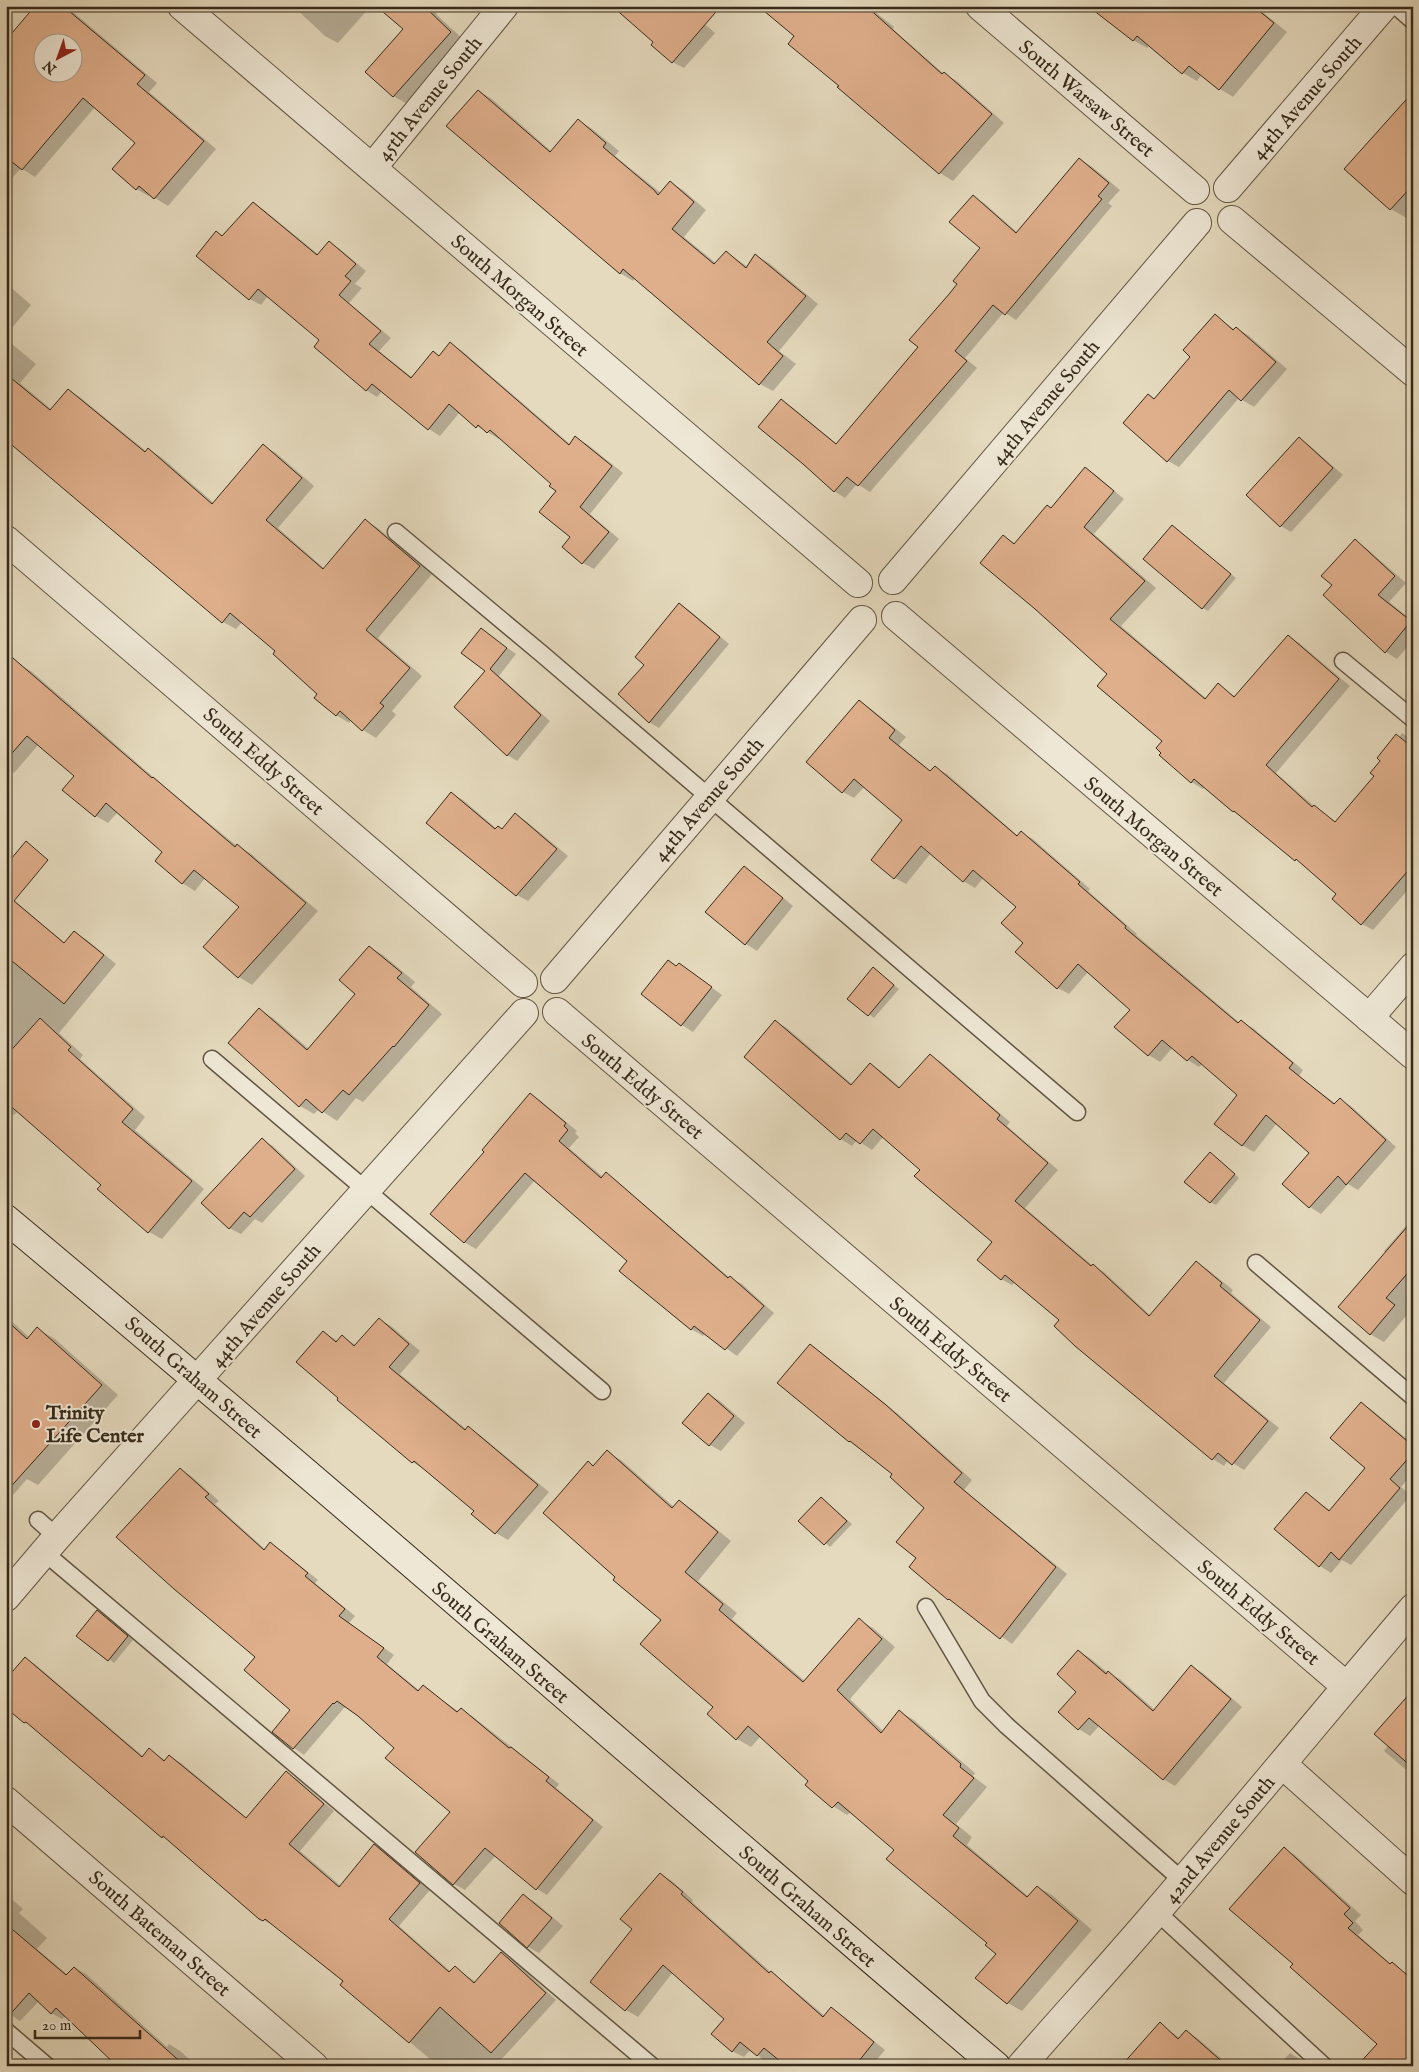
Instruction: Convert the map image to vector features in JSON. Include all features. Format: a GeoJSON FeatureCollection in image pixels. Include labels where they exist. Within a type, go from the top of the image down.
{"type":"FeatureCollection","features":[{"type":"Feature","properties":{"kind":"street","name":"South Morgan Street"},"geometry":{"type":"LineString","coordinates":[[182,6],[858,584]]}},
{"type":"Feature","properties":{"kind":"street","name":"45th Avenue South"},"geometry":{"type":"LineString","coordinates":[[372,168],[504,6]]}},
{"type":"Feature","properties":{"kind":"street","name":"South Warsaw Street"},"geometry":{"type":"LineString","coordinates":[[980,6],[1195,190]]}},
{"type":"Feature","properties":{"kind":"street","name":"44th Avenue South"},"geometry":{"type":"LineString","coordinates":[[1228,188],[1384,6]]}},
{"type":"Feature","properties":{"kind":"street"},"geometry":{"type":"LineString","coordinates":[[1210,182],[1218,182],[1228,188],[1235,197],[1237,204],[1232,220],[1221,228],[1214,229],[1206,228],[1197,223],[1189,211],[1189,203],[1195,190],[1203,183],[1210,182]]}},
{"type":"Feature","properties":{"kind":"street"},"geometry":{"type":"LineString","coordinates":[[1232,220],[1413,372]]}},
{"type":"Feature","properties":{"kind":"street","name":"44th Avenue South"},"geometry":{"type":"LineString","coordinates":[[893,580],[1197,223]]}},
{"type":"Feature","properties":{"kind":"street","name":"South Eddy Street"},"geometry":{"type":"LineString","coordinates":[[7,541],[523,983]]}},
{"type":"Feature","properties":{"kind":"street"},"geometry":{"type":"LineString","coordinates":[[875,574],[883,575],[893,580],[902,598],[902,606],[896,616],[886,624],[878,625],[869,624],[862,620],[856,614],[852,605],[852,597],[858,584],[875,574]]}},
{"type":"Feature","properties":{"kind":"street","name":"South Morgan Street"},"geometry":{"type":"LineString","coordinates":[[896,616],[1413,1055]]}},
{"type":"Feature","properties":{"kind":"street","name":"44th Avenue South"},"geometry":{"type":"LineString","coordinates":[[555,979],[862,620]]}},
{"type":"Feature","properties":{"kind":"street"},"geometry":{"type":"LineString","coordinates":[[1369,1018],[1413,968]]}},
{"type":"Feature","properties":{"kind":"street"},"geometry":{"type":"LineString","coordinates":[[539,974],[555,979],[562,988],[564,996],[563,1003],[557,1012],[549,1018],[542,1020],[534,1019],[524,1013],[518,1002],[518,994],[523,983],[531,976],[539,974]]}},
{"type":"Feature","properties":{"kind":"street","name":"South Eddy Street"},"geometry":{"type":"LineString","coordinates":[[557,1012],[1346,1686]]}},
{"type":"Feature","properties":{"kind":"street","name":"44th Avenue South"},"geometry":{"type":"LineString","coordinates":[[6,1597],[47,1537],[199,1380],[524,1013]]}},
{"type":"Feature","properties":{"kind":"street","name":"South Graham Street"},"geometry":{"type":"LineString","coordinates":[[6,1218],[199,1380],[381,1539],[996,2066]]}},
{"type":"Feature","properties":{"kind":"street","name":"42nd Avenue South"},"geometry":{"type":"LineString","coordinates":[[1021,2066],[1157,1912],[1346,1686],[1412,1611]]}},
{"type":"Feature","properties":{"kind":"street"},"geometry":{"type":"LineString","coordinates":[[1282,1764],[1413,1881]]}},
{"type":"Feature","properties":{"kind":"street","name":"South Bateman Street"},"geometry":{"type":"LineString","coordinates":[[6,1801],[314,2066]]}},
{"type":"Feature","properties":{"kind":"lane"},"geometry":{"type":"LineString","coordinates":[[1396,6],[1413,21]]}},
{"type":"Feature","properties":{"kind":"lane"},"geometry":{"type":"LineString","coordinates":[[396,532],[542,654],[1077,1112]]}},
{"type":"Feature","properties":{"kind":"lane"},"geometry":{"type":"LineString","coordinates":[[1343,661],[1413,719]]}},
{"type":"Feature","properties":{"kind":"lane"},"geometry":{"type":"LineString","coordinates":[[212,1059],[602,1391]]}},
{"type":"Feature","properties":{"kind":"lane"},"geometry":{"type":"LineString","coordinates":[[1256,1264],[1413,1397]]}},
{"type":"Feature","properties":{"kind":"lane"},"geometry":{"type":"LineString","coordinates":[[47,1537],[652,2066]]}},
{"type":"Feature","properties":{"kind":"lane"},"geometry":{"type":"LineString","coordinates":[[926,1607],[982,1701],[1006,1725],[1183,1880]]}},
{"type":"Feature","properties":{"kind":"lane"},"geometry":{"type":"LineString","coordinates":[[1157,1912],[1324,2066]]}},
{"type":"Feature","properties":{"kind":"lane"},"geometry":{"type":"LineString","coordinates":[[6,2031],[47,2066]]}},
{"type":"Feature","properties":{"kind":"building"},"geometry":{"type":"Polygon","coordinates":[[[35,6],[63,6],[145,75],[137,84],[204,141],[154,199],[139,186],[136,190],[112,169],[135,143],[83,98],[22,170],[6,157],[6,40],[35,6]]]}},
{"type":"Feature","properties":{"kind":"building"},"geometry":{"type":"Polygon","coordinates":[[[376,6],[424,6],[451,32],[393,97],[365,72],[403,29],[376,6]]]}},
{"type":"Feature","properties":{"kind":"building"},"geometry":{"type":"Polygon","coordinates":[[[612,6],[721,6],[672,63],[651,45],[653,42],[612,6]]]}},
{"type":"Feature","properties":{"kind":"building"},"geometry":{"type":"Polygon","coordinates":[[[758,6],[866,6],[942,74],[944,72],[992,114],[939,174],[788,44],[794,36],[758,6]]]}},
{"type":"Feature","properties":{"kind":"building"},"geometry":{"type":"Polygon","coordinates":[[[1088,6],[1253,6],[1274,23],[1219,90],[1189,66],[1182,74],[1137,36],[1133,41],[1088,6]]]}},
{"type":"Feature","properties":{"kind":"building"},"geometry":{"type":"Polygon","coordinates":[[[478,90],[550,152],[578,119],[606,143],[603,147],[658,195],[670,181],[694,202],[672,229],[714,264],[726,251],[746,268],[755,254],[806,296],[767,342],[783,356],[759,385],[623,269],[620,274],[446,126],[478,90]]]}},
{"type":"Feature","properties":{"kind":"building"},"geometry":{"type":"Polygon","coordinates":[[[1413,92],[1413,185],[1390,210],[1344,169],[1413,92]]]}},
{"type":"Feature","properties":{"kind":"building"},"geometry":{"type":"Polygon","coordinates":[[[1079,158],[1109,183],[1098,196],[1102,199],[1005,315],[993,305],[955,351],[967,361],[858,486],[847,477],[834,492],[758,427],[781,399],[836,444],[918,347],[909,340],[957,284],[953,281],[980,248],[949,222],[973,195],[1016,233],[1079,158]]]}},
{"type":"Feature","properties":{"kind":"building"},"geometry":{"type":"Polygon","coordinates":[[[253,202],[317,255],[329,241],[356,264],[345,276],[351,281],[339,295],[381,331],[369,344],[411,378],[433,351],[439,356],[450,342],[569,445],[575,436],[612,466],[580,507],[609,532],[582,564],[562,547],[570,537],[539,512],[556,491],[549,486],[551,484],[490,430],[487,433],[478,425],[476,428],[449,404],[428,430],[372,384],[366,391],[314,347],[319,340],[258,289],[249,300],[196,256],[216,231],[222,236],[253,202]]]}},
{"type":"Feature","properties":{"kind":"building"},"geometry":{"type":"Polygon","coordinates":[[[1215,314],[1233,330],[1236,327],[1276,362],[1241,401],[1229,390],[1167,462],[1123,423],[1148,394],[1154,399],[1190,357],[1183,350],[1215,314]]]}},
{"type":"Feature","properties":{"kind":"building"},"geometry":{"type":"Polygon","coordinates":[[[6,374],[50,410],[68,389],[145,452],[148,448],[212,504],[263,444],[302,478],[266,520],[323,569],[365,519],[420,566],[366,630],[410,668],[380,703],[384,706],[362,731],[340,711],[336,716],[314,698],[317,694],[273,654],[275,651],[230,613],[222,623],[6,440],[6,374]]]}},
{"type":"Feature","properties":{"kind":"building"},"geometry":{"type":"Polygon","coordinates":[[[1299,437],[1333,468],[1280,527],[1246,495],[1299,437]]]}},
{"type":"Feature","properties":{"kind":"building"},"geometry":{"type":"Polygon","coordinates":[[[1085,467],[1114,491],[1084,527],[1145,581],[1110,619],[1205,699],[1218,683],[1234,697],[1288,635],[1339,679],[1266,765],[1312,807],[1314,805],[1335,822],[1374,776],[1370,773],[1380,761],[1377,758],[1396,734],[1413,748],[1413,865],[1361,925],[1332,899],[1336,894],[1296,859],[1295,861],[1194,779],[1191,783],[1159,755],[1161,753],[1156,748],[1162,741],[1097,686],[1107,674],[1035,609],[980,563],[1003,535],[1014,544],[1047,505],[1051,508],[1085,467]]]}},
{"type":"Feature","properties":{"kind":"building"},"geometry":{"type":"Polygon","coordinates":[[[1172,525],[1231,574],[1202,609],[1143,559],[1172,525]]]}},
{"type":"Feature","properties":{"kind":"building"},"geometry":{"type":"Polygon","coordinates":[[[1355,539],[1395,576],[1378,595],[1411,621],[1385,653],[1323,595],[1332,585],[1321,576],[1355,539]]]}},
{"type":"Feature","properties":{"kind":"building"},"geometry":{"type":"Polygon","coordinates":[[[679,603],[720,637],[649,723],[618,694],[644,665],[635,657],[679,603]]]}},
{"type":"Feature","properties":{"kind":"building"},"geometry":{"type":"Polygon","coordinates":[[[481,628],[507,648],[490,669],[541,715],[507,756],[454,707],[485,671],[461,653],[481,628]]]}},
{"type":"Feature","properties":{"kind":"building"},"geometry":{"type":"Polygon","coordinates":[[[6,652],[152,778],[235,847],[237,844],[306,903],[238,978],[203,947],[239,907],[194,870],[182,884],[155,861],[162,852],[106,803],[95,817],[62,790],[74,776],[27,736],[6,760],[6,652]]]}},
{"type":"Feature","properties":{"kind":"building"},"geometry":{"type":"Polygon","coordinates":[[[859,700],[895,730],[889,738],[930,771],[935,766],[1017,836],[1021,831],[1080,882],[1078,884],[1126,926],[1125,928],[1238,1023],[1241,1020],[1293,1063],[1289,1068],[1334,1104],[1340,1098],[1386,1140],[1346,1185],[1338,1176],[1309,1208],[1282,1184],[1309,1153],[1266,1115],[1242,1146],[1214,1124],[1237,1095],[1192,1056],[1187,1061],[1162,1040],[1148,1056],[1114,1027],[1130,1010],[1078,964],[1057,989],[1015,952],[1023,943],[1001,923],[1016,907],[973,870],[963,882],[921,846],[894,879],[871,860],[902,820],[854,779],[842,793],[806,762],[859,700]]]}},
{"type":"Feature","properties":{"kind":"building"},"geometry":{"type":"Polygon","coordinates":[[[451,792],[495,829],[498,826],[502,829],[515,813],[557,849],[516,896],[426,823],[451,792]]]}},
{"type":"Feature","properties":{"kind":"building"},"geometry":{"type":"Polygon","coordinates":[[[26,841],[48,860],[14,901],[64,943],[74,931],[104,955],[64,1004],[6,956],[6,865],[26,841]]]}},
{"type":"Feature","properties":{"kind":"building"},"geometry":{"type":"Polygon","coordinates":[[[744,866],[783,898],[745,945],[705,912],[744,866]]]}},
{"type":"Feature","properties":{"kind":"building"},"geometry":{"type":"Polygon","coordinates":[[[369,946],[402,973],[397,978],[429,1005],[394,1047],[349,1095],[343,1090],[322,1113],[306,1099],[299,1107],[228,1043],[259,1008],[307,1050],[355,994],[339,980],[369,946]]]}},
{"type":"Feature","properties":{"kind":"building"},"geometry":{"type":"Polygon","coordinates":[[[668,960],[676,966],[679,963],[712,987],[681,1026],[641,994],[668,960]]]}},
{"type":"Feature","properties":{"kind":"building"},"geometry":{"type":"Polygon","coordinates":[[[873,967],[894,985],[868,1016],[847,999],[873,967]]]}},
{"type":"Feature","properties":{"kind":"building"},"geometry":{"type":"Polygon","coordinates":[[[40,1018],[71,1047],[68,1050],[133,1109],[122,1122],[192,1181],[148,1233],[97,1189],[101,1185],[6,1102],[6,1056],[40,1018]]]}},
{"type":"Feature","properties":{"kind":"building"},"geometry":{"type":"Polygon","coordinates":[[[775,1020],[851,1085],[870,1063],[899,1088],[930,1054],[1000,1115],[997,1119],[1048,1163],[1015,1201],[1091,1266],[1093,1264],[1149,1316],[1196,1261],[1222,1283],[1220,1286],[1260,1320],[1214,1376],[1268,1421],[1232,1465],[1218,1453],[1212,1460],[1075,1346],[1054,1326],[1059,1320],[1005,1275],[1001,1280],[977,1260],[992,1242],[914,1176],[920,1170],[873,1129],[860,1144],[846,1133],[840,1140],[744,1057],[775,1020]]]}},
{"type":"Feature","properties":{"kind":"building"},"geometry":{"type":"Polygon","coordinates":[[[530,1093],[566,1123],[564,1126],[568,1130],[559,1141],[601,1178],[606,1172],[728,1278],[730,1276],[764,1306],[725,1350],[694,1326],[691,1330],[619,1271],[627,1261],[525,1173],[464,1243],[430,1214],[484,1152],[482,1150],[530,1093]]]}},
{"type":"Feature","properties":{"kind":"building"},"geometry":{"type":"Polygon","coordinates":[[[262,1138],[295,1169],[250,1217],[244,1212],[229,1229],[201,1203],[262,1138]]]}},
{"type":"Feature","properties":{"kind":"building"},"geometry":{"type":"Polygon","coordinates":[[[1210,1152],[1235,1174],[1210,1203],[1184,1182],[1210,1152]]]}},
{"type":"Feature","properties":{"kind":"building"},"geometry":{"type":"Polygon","coordinates":[[[1413,1220],[1413,1267],[1386,1298],[1395,1305],[1370,1335],[1338,1307],[1413,1220]]]}},
{"type":"Feature","properties":{"kind":"building"},"geometry":{"type":"Polygon","coordinates":[[[379,1318],[409,1344],[389,1367],[465,1430],[468,1426],[538,1485],[495,1534],[471,1514],[474,1511],[414,1461],[412,1463],[337,1400],[338,1398],[296,1362],[323,1331],[336,1342],[342,1335],[354,1346],[379,1318]]]}},
{"type":"Feature","properties":{"kind":"building","name":"Trinity Life Center"},"geometry":{"type":"Polygon","coordinates":[[[6,1320],[27,1339],[37,1327],[102,1385],[6,1492],[6,1320]]]}},
{"type":"Feature","properties":{"kind":"building"},"geometry":{"type":"Polygon","coordinates":[[[810,1344],[886,1405],[962,1473],[954,1482],[1056,1567],[1000,1639],[948,1600],[909,1567],[916,1558],[896,1542],[924,1508],[890,1477],[892,1474],[849,1442],[777,1383],[810,1344]]]}},
{"type":"Feature","properties":{"kind":"building"},"geometry":{"type":"Polygon","coordinates":[[[708,1393],[734,1416],[709,1446],[682,1423],[708,1393]]]}},
{"type":"Feature","properties":{"kind":"building"},"geometry":{"type":"Polygon","coordinates":[[[1361,1402],[1413,1446],[1413,1453],[1390,1479],[1400,1488],[1339,1560],[1331,1552],[1319,1567],[1274,1529],[1306,1492],[1329,1511],[1365,1468],[1330,1438],[1361,1402]]]}},
{"type":"Feature","properties":{"kind":"building"},"geometry":{"type":"Polygon","coordinates":[[[607,1450],[672,1508],[679,1500],[718,1532],[685,1572],[723,1604],[719,1610],[803,1682],[859,1618],[882,1639],[837,1690],[881,1733],[899,1710],[961,1764],[960,1767],[974,1778],[943,1815],[959,1828],[953,1836],[1027,1897],[1037,1886],[1078,1921],[1007,2004],[975,1978],[996,1954],[985,1945],[987,1943],[886,1859],[894,1850],[838,1802],[832,1808],[805,1785],[808,1781],[748,1726],[736,1740],[707,1714],[713,1707],[640,1644],[661,1620],[613,1580],[615,1577],[543,1513],[588,1461],[593,1466],[607,1450]]]}},
{"type":"Feature","properties":{"kind":"building"},"geometry":{"type":"Polygon","coordinates":[[[180,1468],[209,1494],[205,1497],[264,1550],[270,1542],[308,1573],[305,1576],[345,1609],[339,1616],[384,1648],[377,1657],[418,1691],[423,1685],[457,1712],[461,1708],[509,1748],[511,1747],[549,1777],[546,1781],[593,1820],[536,1890],[485,1848],[453,1885],[415,1852],[450,1812],[385,1758],[394,1748],[358,1716],[337,1701],[333,1703],[293,1749],[272,1732],[290,1710],[244,1670],[255,1657],[116,1537],[180,1468]]]}},
{"type":"Feature","properties":{"kind":"building"},"geometry":{"type":"Polygon","coordinates":[[[821,1497],[847,1521],[824,1545],[798,1521],[821,1497]]]}},
{"type":"Feature","properties":{"kind":"building"},"geometry":{"type":"Polygon","coordinates":[[[97,1610],[128,1636],[108,1661],[76,1636],[97,1610]]]}},
{"type":"Feature","properties":{"kind":"building"},"geometry":{"type":"Polygon","coordinates":[[[1078,1650],[1106,1674],[1108,1671],[1153,1711],[1191,1665],[1231,1699],[1163,1780],[1089,1718],[1078,1730],[1058,1712],[1076,1692],[1057,1674],[1078,1650]]]}},
{"type":"Feature","properties":{"kind":"building"},"geometry":{"type":"Polygon","coordinates":[[[25,1657],[142,1757],[149,1748],[164,1761],[169,1755],[246,1818],[286,1771],[324,1804],[289,1844],[339,1887],[374,1844],[420,1883],[389,1919],[449,1972],[455,1966],[474,1983],[501,1952],[546,1993],[491,2053],[440,2007],[409,2043],[340,1985],[343,1981],[265,1919],[263,1921],[259,1919],[163,1836],[162,1838],[26,1722],[24,1723],[6,1708],[6,1679],[25,1657]]]}},
{"type":"Feature","properties":{"kind":"building"},"geometry":{"type":"Polygon","coordinates":[[[1413,1690],[1413,1768],[1374,1734],[1413,1690]]]}},
{"type":"Feature","properties":{"kind":"building"},"geometry":{"type":"Polygon","coordinates":[[[1284,1847],[1350,1908],[1344,1914],[1353,1923],[1348,1928],[1390,1964],[1392,1962],[1413,1980],[1413,2066],[1357,2066],[1377,2044],[1290,1967],[1293,1964],[1229,1909],[1284,1847]]]}},
{"type":"Feature","properties":{"kind":"building"},"geometry":{"type":"Polygon","coordinates":[[[660,1873],[683,1892],[681,1894],[769,1973],[771,1971],[823,2017],[831,2007],[874,2042],[855,2066],[786,2066],[764,2048],[757,2056],[740,2042],[732,2052],[711,2034],[724,2019],[663,1965],[625,2011],[590,1982],[632,1929],[620,1919],[660,1873]]]}},
{"type":"Feature","properties":{"kind":"building"},"geometry":{"type":"Polygon","coordinates":[[[523,1894],[552,1918],[527,1948],[499,1923],[523,1894]]]}},
{"type":"Feature","properties":{"kind":"building"},"geometry":{"type":"Polygon","coordinates":[[[6,1924],[66,1975],[74,1967],[185,2066],[117,2066],[56,2008],[51,2014],[29,1993],[6,2019],[6,1924]]]}},
{"type":"Feature","properties":{"kind":"building"},"geometry":{"type":"Polygon","coordinates":[[[1160,2022],[1178,2039],[1186,2030],[1227,2066],[1121,2066],[1160,2022]]]}},
{"type":"Feature","properties":{"kind":"place","name":"Trinity Life Center"},"geometry":{"type":"Point","coordinates":[36,1424]}}]}
